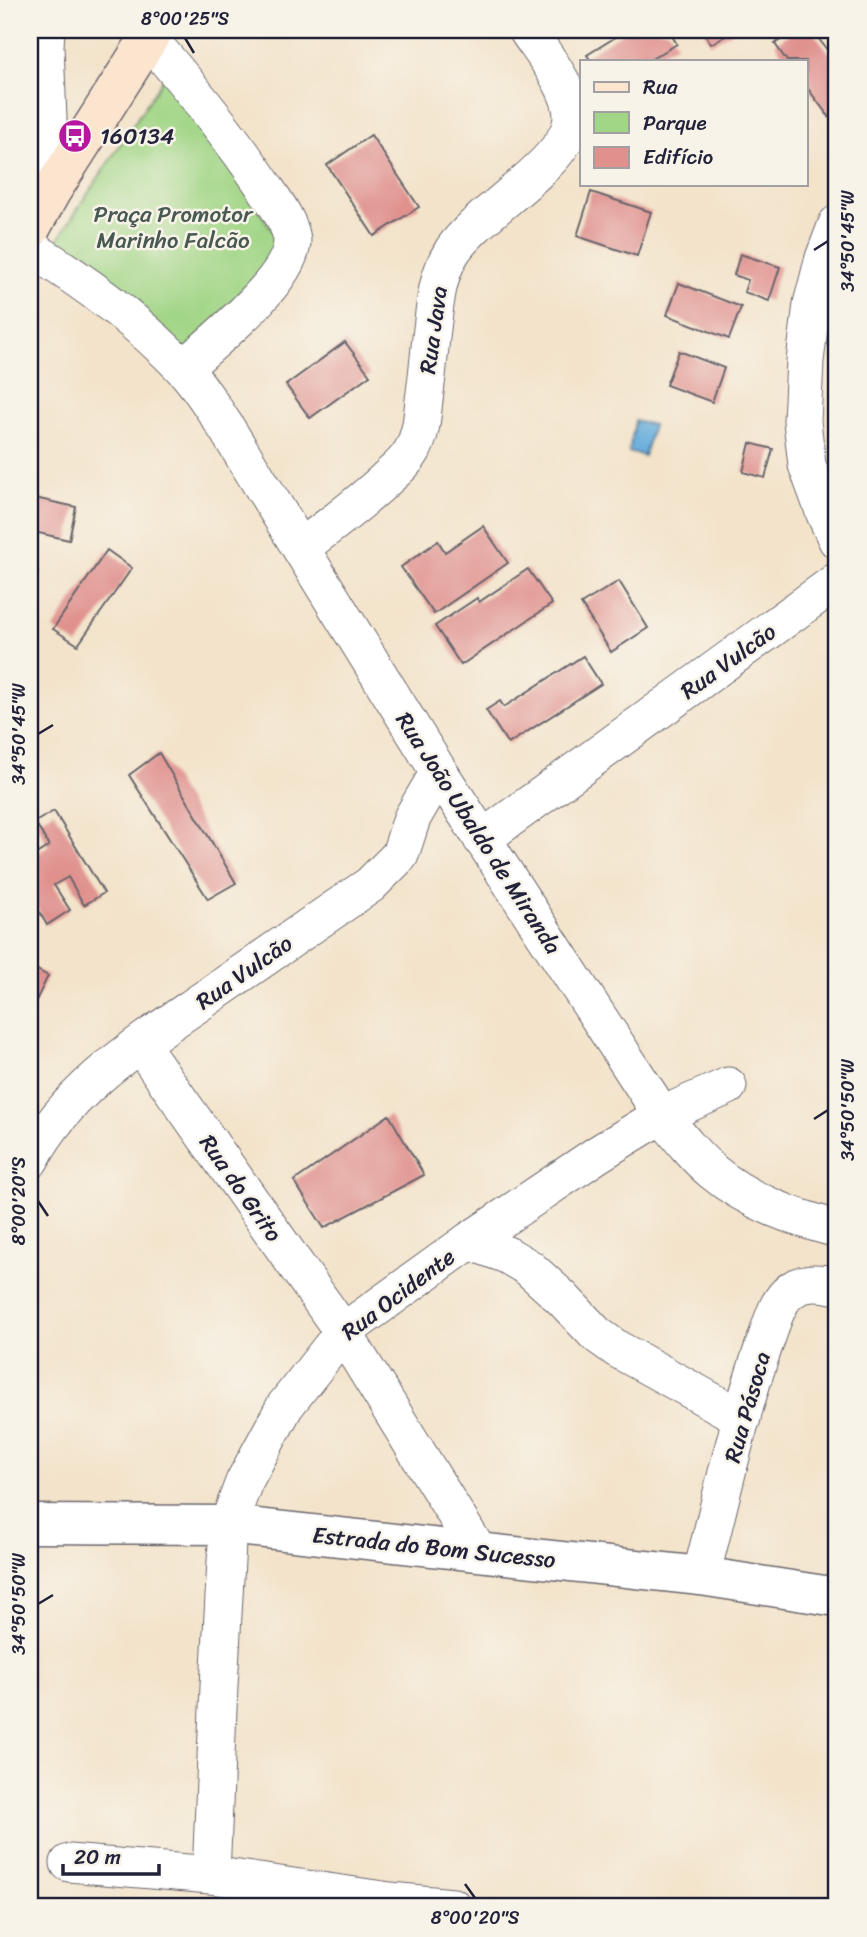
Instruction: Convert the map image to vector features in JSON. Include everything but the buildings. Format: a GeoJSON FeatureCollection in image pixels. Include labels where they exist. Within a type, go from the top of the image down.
{"type":"FeatureCollection","features":[{"type":"Feature","properties":{"kind":"main road"},"geometry":{"type":"LineString","coordinates":[[30,230],[151,34]]}},
{"type":"Feature","properties":{"kind":"street"},"geometry":{"type":"LineString","coordinates":[[46,30],[51,192]]}},
{"type":"Feature","properties":{"kind":"street","name":"Rua Java"},"geometry":{"type":"LineString","coordinates":[[301,548],[376,489],[414,449],[420,432],[436,295],[443,267],[465,235],[546,163],[568,133],[572,110],[562,83],[527,30]]}},
{"type":"Feature","properties":{"kind":"street"},"geometry":{"type":"LineString","coordinates":[[151,34],[259,178],[284,219],[292,240],[287,258],[269,285],[238,321],[183,368]]}},
{"type":"Feature","properties":{"kind":"street"},"geometry":{"type":"LineString","coordinates":[[837,224],[824,258],[812,304],[803,421],[807,465],[837,540]]}},
{"type":"Feature","properties":{"kind":"street","name":"Rua João Ubaldo de Miranda"},"geometry":{"type":"LineString","coordinates":[[30,248],[114,306],[183,368],[204,395],[482,839],[662,1115],[687,1146],[713,1172],[733,1186],[780,1211],[837,1229]]}},
{"type":"Feature","properties":{"kind":"street","name":"Rua Vulcão"},"geometry":{"type":"LineString","coordinates":[[482,839],[837,581]]}},
{"type":"Feature","properties":{"kind":"street","name":"Rua Vulcão"},"geometry":{"type":"LineString","coordinates":[[30,1160],[60,1112],[98,1076],[370,885],[386,871],[400,855],[412,818],[439,772]]}},
{"type":"Feature","properties":{"kind":"street","name":"Rua do Grito"},"geometry":{"type":"LineString","coordinates":[[140,1044],[343,1332],[478,1551]]}},
{"type":"Feature","properties":{"kind":"street","name":"Rua Ocidente"},"geometry":{"type":"LineString","coordinates":[[211,1875],[228,1525],[244,1482],[285,1406],[343,1332],[469,1241],[598,1154],[662,1115],[728,1086]]}},
{"type":"Feature","properties":{"kind":"street"},"geometry":{"type":"LineString","coordinates":[[469,1241],[507,1255],[529,1268],[596,1334],[617,1349],[742,1418]]}},
{"type":"Feature","properties":{"kind":"street","name":"Rua Pásoca"},"geometry":{"type":"LineString","coordinates":[[701,1576],[742,1418],[775,1314],[785,1296],[795,1288],[810,1283],[837,1286]]}},
{"type":"Feature","properties":{"kind":"street","name":"Estrada do Bom Sucesso"},"geometry":{"type":"LineString","coordinates":[[30,1524],[228,1525],[701,1576],[837,1597]]}},
{"type":"Feature","properties":{"kind":"street"},"geometry":{"type":"LineString","coordinates":[[69,1863],[211,1875],[390,1901],[453,1907]]}},
{"type":"Feature","properties":{"kind":"green space","name":"Praça Promotor Marinho Falcão"},"geometry":{"type":"Polygon","coordinates":[[[167,73],[284,248],[183,353],[51,250],[167,73]]]}},
{"type":"Feature","properties":{"kind":"water"},"geometry":{"type":"Polygon","coordinates":[[[635,421],[653,425],[644,456],[629,452],[635,421]]]}},
{"type":"Feature","properties":{"kind":"place","name":"160134"},"geometry":{"type":"Point","coordinates":[75,136]}}]}
